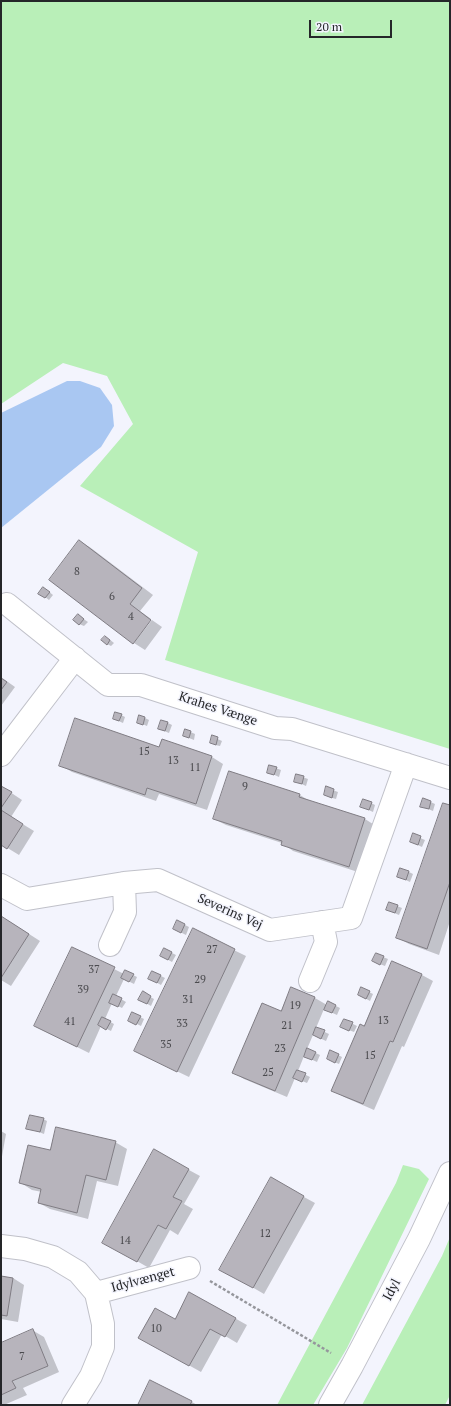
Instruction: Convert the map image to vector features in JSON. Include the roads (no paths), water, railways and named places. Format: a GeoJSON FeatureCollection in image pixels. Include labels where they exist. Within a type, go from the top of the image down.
{"type":"FeatureCollection","features":[{"type":"Feature","properties":{"kind":"street","name":"Krahes Vænge"},"geometry":{"type":"LineString","coordinates":[[7,604],[108,685],[141,685],[275,728],[292,729],[450,778]]}},
{"type":"Feature","properties":{"kind":"street"},"geometry":{"type":"LineString","coordinates":[[1,755],[75,658]]}},
{"type":"Feature","properties":{"kind":"street","name":"Severins Vej"},"geometry":{"type":"LineString","coordinates":[[1,885],[27,899],[124,883],[158,880],[270,930],[351,918],[406,764]]}},
{"type":"Feature","properties":{"kind":"street"},"geometry":{"type":"LineString","coordinates":[[110,945],[125,912],[124,883]]}},
{"type":"Feature","properties":{"kind":"street"},"geometry":{"type":"LineString","coordinates":[[310,981],[326,942],[322,922]]}},
{"type":"Feature","properties":{"kind":"street","name":"Idyl"},"geometry":{"type":"LineString","coordinates":[[330,1405],[419,1239],[450,1173]]}},
{"type":"Feature","properties":{"kind":"street","name":"Idylvænget"},"geometry":{"type":"LineString","coordinates":[[1,1246],[25,1249],[53,1257],[78,1272],[96,1293],[103,1324],[103,1347],[91,1376],[73,1405]]}},
{"type":"Feature","properties":{"kind":"street","name":"Idylvænget"},"geometry":{"type":"LineString","coordinates":[[96,1293],[189,1268]]}},
{"type":"Feature","properties":{"kind":"water"},"geometry":{"type":"Polygon","coordinates":[[[67,381],[80,381],[100,388],[112,405],[114,426],[101,447],[1,528],[1,413],[67,381]]]}}]}
